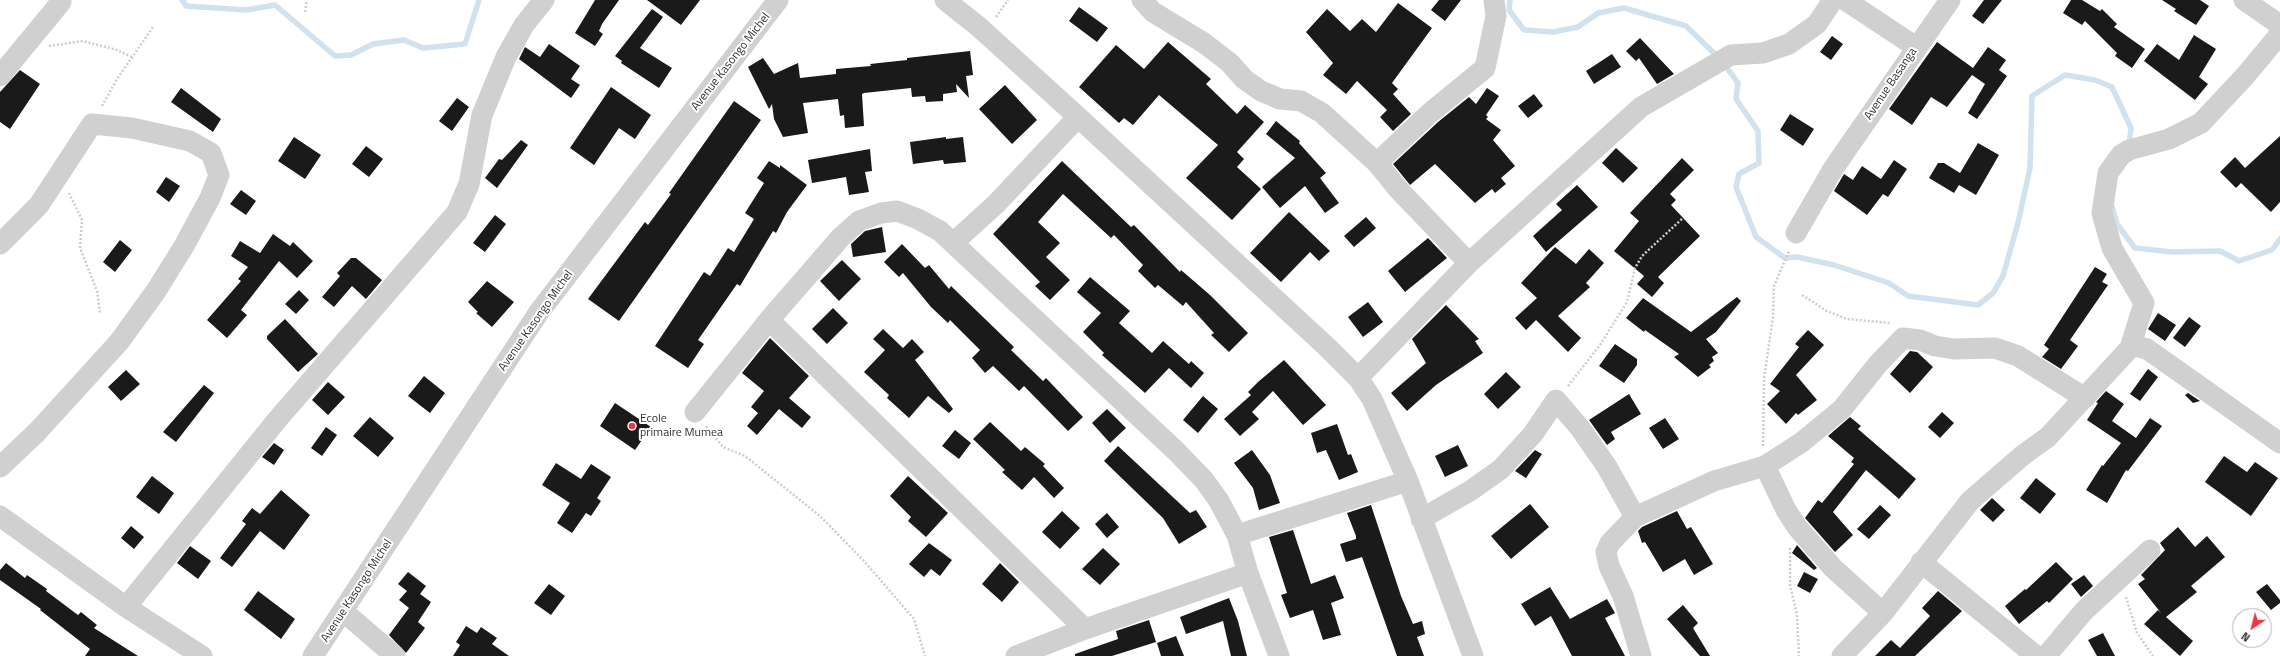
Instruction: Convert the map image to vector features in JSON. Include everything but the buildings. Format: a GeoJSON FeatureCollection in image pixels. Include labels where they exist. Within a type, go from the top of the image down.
{"type":"FeatureCollection","features":[{"type":"Feature","properties":{"kind":"street"},"geometry":{"type":"LineString","coordinates":[[126,607],[277,420],[457,212],[469,184],[482,115],[500,71],[524,25],[544,0]]}},
{"type":"Feature","properties":{"kind":"street","name":"Avenue Kasongo Michel"},"geometry":{"type":"LineString","coordinates":[[313,656],[344,612],[539,312],[778,0]]}},
{"type":"Feature","properties":{"kind":"street"},"geometry":{"type":"LineString","coordinates":[[944,0],[979,28],[1078,117],[1327,347],[1358,378],[1372,399],[1408,481],[1473,656]]}},
{"type":"Feature","properties":{"kind":"street"},"geometry":{"type":"LineString","coordinates":[[1142,0],[1153,12],[1187,32],[1220,55],[1244,78],[1262,91],[1280,99],[1301,101],[1322,113],[1376,163],[1399,190],[1469,263]]}},
{"type":"Feature","properties":{"kind":"street"},"geometry":{"type":"LineString","coordinates":[[1376,163],[1430,113],[1485,68],[1496,16],[1494,0]]}},
{"type":"Feature","properties":{"kind":"street"},"geometry":{"type":"LineString","coordinates":[[1358,378],[1469,263],[1642,107],[1731,55],[1763,53],[1789,44],[1817,24],[1833,0]]}},
{"type":"Feature","properties":{"kind":"street"},"geometry":{"type":"LineString","coordinates":[[1845,0],[1916,47]]}},
{"type":"Feature","properties":{"kind":"street","name":"Avenue Basanga"},"geometry":{"type":"LineString","coordinates":[[1796,233],[1833,169],[1916,47],[1950,0]]}},
{"type":"Feature","properties":{"kind":"street"},"geometry":{"type":"LineString","coordinates":[[2244,0],[2280,25]]}},
{"type":"Feature","properties":{"kind":"street"},"geometry":{"type":"LineString","coordinates":[[0,76],[61,2]]}},
{"type":"Feature","properties":{"kind":"street"},"geometry":{"type":"LineString","coordinates":[[1842,656],[1883,613],[1921,562],[1970,501],[2023,455],[2048,437],[2130,348],[2144,303],[2112,248],[2102,213],[2108,173],[2122,155],[2129,150],[2169,139],[2201,123],[2245,76],[2280,34]]}},
{"type":"Feature","properties":{"kind":"street"},"geometry":{"type":"LineString","coordinates":[[953,243],[996,204],[1078,117]]}},
{"type":"Feature","properties":{"kind":"street"},"geometry":{"type":"LineString","coordinates":[[0,244],[39,205],[58,179],[92,124],[132,128],[190,141],[211,153],[219,175],[210,198],[184,246],[156,291],[118,342],[37,432],[0,468]]}},
{"type":"Feature","properties":{"kind":"street"},"geometry":{"type":"LineString","coordinates":[[694,412],[769,320],[841,237],[859,221],[881,213],[897,211],[940,231],[1176,451],[1204,480],[1219,502],[1237,536],[1248,573],[1279,656]]}},
{"type":"Feature","properties":{"kind":"street"},"geometry":{"type":"LineString","coordinates":[[769,320],[1085,629]]}},
{"type":"Feature","properties":{"kind":"street"},"geometry":{"type":"LineString","coordinates":[[1642,656],[1623,596],[1609,566],[1606,552],[1610,543],[1635,517],[1714,482],[1765,466],[1802,442],[1842,409],[1878,364],[1904,338],[1920,340],[1935,346],[1954,349],[1995,348],[2018,356],[2084,398]]}},
{"type":"Feature","properties":{"kind":"street"},"geometry":{"type":"LineString","coordinates":[[2130,348],[2136,346],[2148,349],[2280,443]]}},
{"type":"Feature","properties":{"kind":"street"},"geometry":{"type":"LineString","coordinates":[[1421,519],[1470,491],[1501,469],[1533,434],[1556,400],[1580,428],[1607,467],[1635,517]]}},
{"type":"Feature","properties":{"kind":"street"},"geometry":{"type":"LineString","coordinates":[[1765,466],[1786,510],[1797,527],[1833,568],[1883,613]]}},
{"type":"Feature","properties":{"kind":"street"},"geometry":{"type":"LineString","coordinates":[[1237,536],[1408,481]]}},
{"type":"Feature","properties":{"kind":"street"},"geometry":{"type":"LineString","coordinates":[[0,516],[126,607],[202,656]]}},
{"type":"Feature","properties":{"kind":"street"},"geometry":{"type":"LineString","coordinates":[[2046,656],[2084,611],[2150,550]]}},
{"type":"Feature","properties":{"kind":"street"},"geometry":{"type":"LineString","coordinates":[[1921,562],[2036,656]]}},
{"type":"Feature","properties":{"kind":"street"},"geometry":{"type":"LineString","coordinates":[[1016,656],[1085,629],[1248,573]]}},
{"type":"Feature","properties":{"kind":"street"},"geometry":{"type":"LineString","coordinates":[[344,612],[395,656]]}},
{"type":"Feature","properties":{"kind":"path"},"geometry":{"type":"LineString","coordinates":[[305,12],[307,0]]}},
{"type":"Feature","properties":{"kind":"path"},"geometry":{"type":"LineString","coordinates":[[92,124],[117,79],[134,58],[153,27]]}},
{"type":"Feature","properties":{"kind":"path"},"geometry":{"type":"LineString","coordinates":[[24,46],[58,46],[83,41],[117,50],[134,58]]}},
{"type":"Feature","properties":{"kind":"path"},"geometry":{"type":"LineString","coordinates":[[58,179],[65,184],[82,220],[80,248],[97,291],[100,313]]}},
{"type":"Feature","properties":{"kind":"path"},"geometry":{"type":"LineString","coordinates":[[1556,400],[1614,324],[1628,302],[1635,268],[1642,256],[1683,218]]}},
{"type":"Feature","properties":{"kind":"path"},"geometry":{"type":"LineString","coordinates":[[1765,466],[1762,434],[1765,414],[1764,379],[1773,317],[1774,286],[1796,233]]}},
{"type":"Feature","properties":{"kind":"path"},"geometry":{"type":"LineString","coordinates":[[1802,295],[1827,311],[1848,319],[1892,323],[1904,338]]}},
{"type":"Feature","properties":{"kind":"path"},"geometry":{"type":"LineString","coordinates":[[694,412],[723,447],[745,456],[820,516],[864,561],[914,619],[925,656]]}},
{"type":"Feature","properties":{"kind":"path"},"geometry":{"type":"LineString","coordinates":[[1797,527],[1790,550],[1789,562],[1790,585],[1797,615],[1799,656]]}},
{"type":"Feature","properties":{"kind":"path"},"geometry":{"type":"LineString","coordinates":[[2116,581],[2127,598],[2136,632],[2153,656]]}},
{"type":"Feature","properties":{"kind":"waterway"},"geometry":{"type":"LineString","coordinates":[[182,0],[186,6],[246,10],[275,5],[335,56],[351,55],[373,44],[404,40],[423,48],[465,44],[479,0]]}},
{"type":"Feature","properties":{"kind":"waterway"},"geometry":{"type":"LineString","coordinates":[[1510,0],[1509,10],[1524,30],[1553,32],[1578,27],[1598,13],[1624,8],[1686,26],[1721,60],[1738,83],[1736,99],[1758,131],[1759,163],[1739,174],[1736,187],[1756,237],[1785,258],[1797,257],[1834,265],[1889,283],[1908,296],[1978,305],[1993,293],[2003,276],[2018,223],[2030,168],[2032,96],[2065,75],[2095,80],[2112,87],[2131,128],[2129,146]]}},
{"type":"Feature","properties":{"kind":"waterway"},"geometry":{"type":"LineString","coordinates":[[2111,203],[2117,224],[2135,248],[2172,252],[2220,251],[2239,261],[2272,250],[2280,239]]}},
{"type":"Feature","properties":{"kind":"place","name":"Ecole primaire Mumea"},"geometry":{"type":"Point","coordinates":[632,426]}}]}
